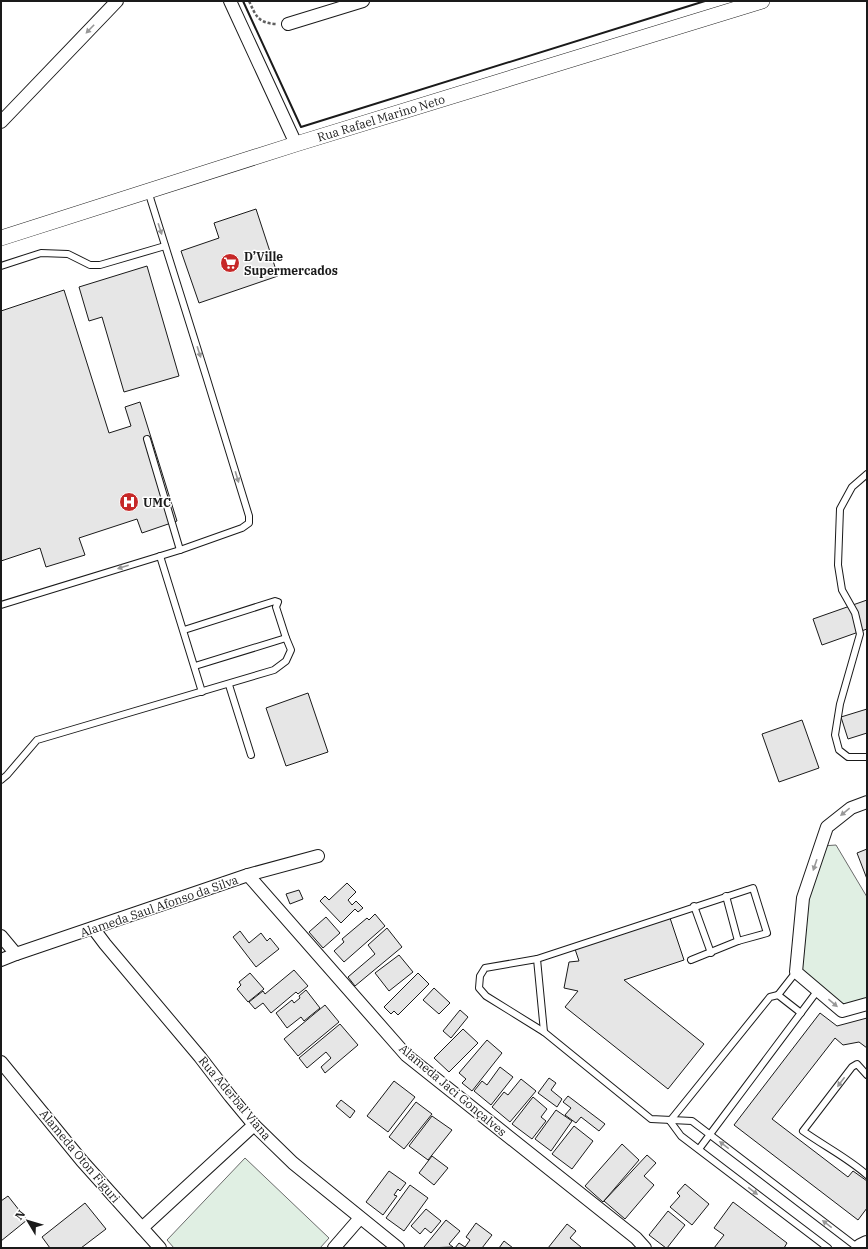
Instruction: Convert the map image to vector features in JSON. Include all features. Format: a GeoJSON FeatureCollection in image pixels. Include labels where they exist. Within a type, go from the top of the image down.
{"type":"FeatureCollection","features":[{"type":"Feature","properties":{"kind":"main road"},"geometry":{"type":"LineString","coordinates":[[861,1248],[867,1245]]}},
{"type":"Feature","properties":{"kind":"street"},"geometry":{"type":"LineString","coordinates":[[1,122],[117,1]]}},
{"type":"Feature","properties":{"kind":"street"},"geometry":{"type":"LineString","coordinates":[[230,1],[296,144]]}},
{"type":"Feature","properties":{"kind":"street"},"geometry":{"type":"LineString","coordinates":[[288,24],[363,1]]}},
{"type":"Feature","properties":{"kind":"street","name":"Rua Rafael Marino Neto"},"geometry":{"type":"LineString","coordinates":[[1,238],[296,144],[762,1]]}},
{"type":"Feature","properties":{"kind":"street"},"geometry":{"type":"LineString","coordinates":[[867,802],[850,808],[827,827],[803,898],[796,972],[842,1011],[867,1004]]}},
{"type":"Feature","properties":{"kind":"street","name":"Alameda Saul Afonso da Silva"},"geometry":{"type":"LineString","coordinates":[[1,960],[248,875],[318,856]]}},
{"type":"Feature","properties":{"kind":"street","name":"Alameda Jaci Gonçalves"},"geometry":{"type":"LineString","coordinates":[[248,875],[406,1055],[636,1238],[645,1248]]}},
{"type":"Feature","properties":{"kind":"street","name":"Rua Aderbal Viana"},"geometry":{"type":"LineString","coordinates":[[93,928],[200,1056],[254,1125],[293,1163],[398,1248]]}},
{"type":"Feature","properties":{"kind":"street"},"geometry":{"type":"LineString","coordinates":[[1,936],[16,954]]}},
{"type":"Feature","properties":{"kind":"street","name":"Alameda Oton Figuri"},"geometry":{"type":"LineString","coordinates":[[1,1062],[82,1161],[160,1248]]}},
{"type":"Feature","properties":{"kind":"street"},"geometry":{"type":"LineString","coordinates":[[142,1228],[254,1125]]}},
{"type":"Feature","properties":{"kind":"street"},"geometry":{"type":"LineString","coordinates":[[334,1248],[360,1218]]}},
{"type":"Feature","properties":{"kind":"lane"},"geometry":{"type":"LineString","coordinates":[[1,605],[180,550],[242,528],[249,523],[249,516],[148,191]]}},
{"type":"Feature","properties":{"kind":"lane"},"geometry":{"type":"LineString","coordinates":[[1,266],[41,253],[68,254],[90,265],[100,265],[165,246]]}},
{"type":"Feature","properties":{"kind":"lane"},"geometry":{"type":"LineString","coordinates":[[147,439],[180,550]]}},
{"type":"Feature","properties":{"kind":"lane"},"geometry":{"type":"LineString","coordinates":[[867,474],[852,487],[840,509],[838,565],[842,590],[855,613],[860,634],[840,704],[835,735],[838,750],[848,757],[867,757]]}},
{"type":"Feature","properties":{"kind":"lane"},"geometry":{"type":"LineString","coordinates":[[160,556],[202,692]]}},
{"type":"Feature","properties":{"kind":"lane"},"geometry":{"type":"LineString","coordinates":[[1,780],[37,740],[229,685],[274,670],[286,661],[291,650],[276,607],[278,602],[275,601],[184,630]]}},
{"type":"Feature","properties":{"kind":"lane"},"geometry":{"type":"LineString","coordinates":[[195,666],[286,638]]}},
{"type":"Feature","properties":{"kind":"lane"},"geometry":{"type":"LineString","coordinates":[[229,685],[251,755]]}},
{"type":"Feature","properties":{"kind":"lane"},"geometry":{"type":"LineString","coordinates":[[691,960],[738,941],[766,933],[753,888],[694,906],[537,959],[485,968],[480,976],[479,988],[486,996],[544,1032],[651,1118],[670,1121],[692,1121],[858,1248]]}},
{"type":"Feature","properties":{"kind":"lane"},"geometry":{"type":"LineString","coordinates":[[726,896],[738,941]]}},
{"type":"Feature","properties":{"kind":"lane"},"geometry":{"type":"LineString","coordinates":[[694,906],[711,953]]}},
{"type":"Feature","properties":{"kind":"lane"},"geometry":{"type":"LineString","coordinates":[[537,959],[544,1032]]}},
{"type":"Feature","properties":{"kind":"lane"},"geometry":{"type":"LineString","coordinates":[[670,1121],[770,997],[778,995],[796,972]]}},
{"type":"Feature","properties":{"kind":"lane"},"geometry":{"type":"LineString","coordinates":[[699,1149],[818,990]]}},
{"type":"Feature","properties":{"kind":"lane"},"geometry":{"type":"LineString","coordinates":[[778,995],[800,1013]]}},
{"type":"Feature","properties":{"kind":"lane"},"geometry":{"type":"LineString","coordinates":[[867,1075],[857,1064],[852,1067],[803,1131],[855,1165],[867,1175]]}},
{"type":"Feature","properties":{"kind":"lane"},"geometry":{"type":"LineString","coordinates":[[670,1121],[681,1136],[828,1248]]}},
{"type":"Feature","properties":{"kind":"path"},"geometry":{"type":"LineString","coordinates":[[249,1],[256,16],[262,22],[288,24]]}},
{"type":"Feature","properties":{"kind":"green space"},"geometry":{"type":"Polygon","coordinates":[[[836,845],[867,897],[867,1004],[842,1011],[796,972],[803,898],[822,846],[836,845]]]}},
{"type":"Feature","properties":{"kind":"green space"},"geometry":{"type":"Polygon","coordinates":[[[245,1158],[329,1238],[320,1248],[174,1248],[167,1240],[245,1158]]]}},
{"type":"Feature","properties":{"kind":"building","name":"D’Ville Supermercados"},"geometry":{"type":"Polygon","coordinates":[[[256,209],[278,276],[199,303],[181,251],[219,238],[214,223],[256,209]]]}},
{"type":"Feature","properties":{"kind":"building"},"geometry":{"type":"Polygon","coordinates":[[[147,266],[179,376],[124,392],[102,317],[89,321],[79,287],[147,266]]]}},
{"type":"Feature","properties":{"kind":"building"},"geometry":{"type":"Polygon","coordinates":[[[64,290],[109,433],[131,426],[125,407],[140,402],[177,521],[142,533],[137,519],[79,538],[85,555],[46,567],[40,548],[1,561],[1,311],[64,290]]]}},
{"type":"Feature","properties":{"kind":"building"},"geometry":{"type":"Polygon","coordinates":[[[867,600],[867,629],[822,645],[813,619],[867,600]]]}},
{"type":"Feature","properties":{"kind":"building"},"geometry":{"type":"Polygon","coordinates":[[[308,693],[328,752],[286,766],[266,708],[308,693]]]}},
{"type":"Feature","properties":{"kind":"building"},"geometry":{"type":"Polygon","coordinates":[[[867,709],[867,733],[848,739],[841,717],[867,709]]]}},
{"type":"Feature","properties":{"kind":"building"},"geometry":{"type":"Polygon","coordinates":[[[802,720],[819,768],[779,782],[762,734],[802,720]]]}},
{"type":"Feature","properties":{"kind":"building"},"geometry":{"type":"Polygon","coordinates":[[[867,849],[867,879],[857,853],[867,849]]]}},
{"type":"Feature","properties":{"kind":"building"},"geometry":{"type":"Polygon","coordinates":[[[347,883],[356,892],[348,900],[352,905],[356,901],[363,908],[358,912],[355,909],[341,923],[320,901],[325,896],[329,900],[347,883]]]}},
{"type":"Feature","properties":{"kind":"building"},"geometry":{"type":"Polygon","coordinates":[[[299,890],[303,899],[290,904],[286,894],[299,890]]]}},
{"type":"Feature","properties":{"kind":"building"},"geometry":{"type":"Polygon","coordinates":[[[375,914],[385,926],[344,962],[334,951],[344,942],[342,939],[367,918],[369,920],[375,914]]]}},
{"type":"Feature","properties":{"kind":"building"},"geometry":{"type":"Polygon","coordinates":[[[669,915],[684,960],[624,980],[704,1044],[668,1089],[565,1007],[578,991],[564,988],[569,962],[579,961],[574,946],[669,915]]]}},
{"type":"Feature","properties":{"kind":"building"},"geometry":{"type":"Polygon","coordinates":[[[326,917],[340,933],[323,948],[309,932],[326,917]]]}},
{"type":"Feature","properties":{"kind":"building"},"geometry":{"type":"Polygon","coordinates":[[[387,928],[402,947],[355,986],[348,977],[375,954],[368,945],[387,928]]]}},
{"type":"Feature","properties":{"kind":"building"},"geometry":{"type":"Polygon","coordinates":[[[240,931],[249,943],[261,933],[267,941],[270,938],[279,949],[256,967],[233,937],[240,931]]]}},
{"type":"Feature","properties":{"kind":"building"},"geometry":{"type":"Polygon","coordinates":[[[399,955],[413,972],[389,991],[375,973],[399,955]]]}},
{"type":"Feature","properties":{"kind":"building"},"geometry":{"type":"Polygon","coordinates":[[[294,970],[308,986],[298,994],[296,992],[271,1013],[263,1003],[255,1009],[249,1002],[263,991],[265,994],[294,970]]]}},
{"type":"Feature","properties":{"kind":"building"},"geometry":{"type":"Polygon","coordinates":[[[250,973],[264,989],[248,1002],[237,989],[241,985],[239,982],[250,973]]]}},
{"type":"Feature","properties":{"kind":"building"},"geometry":{"type":"Polygon","coordinates":[[[418,973],[429,984],[398,1015],[394,1011],[391,1014],[384,1007],[418,973]]]}},
{"type":"Feature","properties":{"kind":"building"},"geometry":{"type":"Polygon","coordinates":[[[434,988],[450,1003],[439,1014],[423,1000],[434,988]]]}},
{"type":"Feature","properties":{"kind":"building"},"geometry":{"type":"Polygon","coordinates":[[[306,990],[320,1008],[304,1021],[301,1017],[287,1028],[276,1013],[292,1000],[294,1003],[306,990]]]}},
{"type":"Feature","properties":{"kind":"building"},"geometry":{"type":"Polygon","coordinates":[[[325,1005],[339,1022],[298,1056],[284,1039],[325,1005]]]}},
{"type":"Feature","properties":{"kind":"building"},"geometry":{"type":"Polygon","coordinates":[[[460,1010],[468,1017],[451,1038],[443,1031],[460,1010]]]}},
{"type":"Feature","properties":{"kind":"building"},"geometry":{"type":"Polygon","coordinates":[[[820,1013],[837,1026],[867,1018],[867,1048],[859,1042],[843,1045],[835,1038],[772,1119],[848,1177],[853,1171],[867,1181],[867,1208],[858,1220],[734,1125],[820,1013]]]}},
{"type":"Feature","properties":{"kind":"building"},"geometry":{"type":"Polygon","coordinates":[[[340,1024],[358,1045],[325,1073],[321,1067],[331,1058],[326,1052],[307,1068],[299,1058],[340,1024]]]}},
{"type":"Feature","properties":{"kind":"building"},"geometry":{"type":"Polygon","coordinates":[[[463,1029],[478,1043],[449,1072],[434,1058],[463,1029]]]}},
{"type":"Feature","properties":{"kind":"building"},"geometry":{"type":"Polygon","coordinates":[[[487,1040],[502,1053],[472,1091],[462,1083],[466,1079],[459,1073],[487,1040]]]}},
{"type":"Feature","properties":{"kind":"building"},"geometry":{"type":"Polygon","coordinates":[[[500,1067],[513,1077],[491,1105],[474,1091],[482,1081],[487,1085],[500,1067]]]}},
{"type":"Feature","properties":{"kind":"building"},"geometry":{"type":"Polygon","coordinates":[[[549,1078],[556,1083],[551,1090],[562,1099],[557,1107],[538,1093],[549,1078]]]}},
{"type":"Feature","properties":{"kind":"building"},"geometry":{"type":"Polygon","coordinates":[[[521,1079],[536,1091],[510,1122],[492,1107],[504,1092],[508,1095],[521,1079]]]}},
{"type":"Feature","properties":{"kind":"building"},"geometry":{"type":"Polygon","coordinates":[[[394,1081],[415,1097],[388,1132],[367,1116],[394,1081]]]}},
{"type":"Feature","properties":{"kind":"building"},"geometry":{"type":"Polygon","coordinates":[[[568,1096],[605,1124],[599,1131],[581,1117],[576,1123],[565,1115],[571,1108],[563,1102],[568,1096]]]}},
{"type":"Feature","properties":{"kind":"building"},"geometry":{"type":"Polygon","coordinates":[[[533,1097],[547,1109],[541,1117],[546,1121],[532,1139],[512,1124],[533,1097]]]}},
{"type":"Feature","properties":{"kind":"building"},"geometry":{"type":"Polygon","coordinates":[[[341,1100],[355,1111],[350,1118],[336,1106],[341,1100]]]}},
{"type":"Feature","properties":{"kind":"building"},"geometry":{"type":"Polygon","coordinates":[[[416,1102],[432,1114],[404,1149],[389,1137],[416,1102]]]}},
{"type":"Feature","properties":{"kind":"building"},"geometry":{"type":"Polygon","coordinates":[[[556,1110],[572,1121],[551,1151],[535,1139],[556,1110]]]}},
{"type":"Feature","properties":{"kind":"building"},"geometry":{"type":"Polygon","coordinates":[[[432,1116],[452,1130],[428,1160],[409,1146],[432,1116]]]}},
{"type":"Feature","properties":{"kind":"building"},"geometry":{"type":"Polygon","coordinates":[[[574,1126],[593,1141],[572,1169],[552,1154],[574,1126]]]}},
{"type":"Feature","properties":{"kind":"building"},"geometry":{"type":"Polygon","coordinates":[[[622,1144],[639,1160],[603,1202],[585,1186],[622,1144]]]}},
{"type":"Feature","properties":{"kind":"building"},"geometry":{"type":"Polygon","coordinates":[[[647,1155],[656,1163],[644,1176],[654,1185],[625,1219],[604,1201],[647,1155]]]}},
{"type":"Feature","properties":{"kind":"building"},"geometry":{"type":"Polygon","coordinates":[[[432,1156],[448,1168],[434,1185],[419,1173],[432,1156]]]}},
{"type":"Feature","properties":{"kind":"building"},"geometry":{"type":"Polygon","coordinates":[[[389,1171],[406,1183],[400,1191],[398,1189],[394,1195],[397,1196],[383,1215],[366,1202],[389,1171]]]}},
{"type":"Feature","properties":{"kind":"building"},"geometry":{"type":"Polygon","coordinates":[[[685,1184],[709,1204],[692,1225],[670,1207],[680,1196],[677,1193],[685,1184]]]}},
{"type":"Feature","properties":{"kind":"building"},"geometry":{"type":"Polygon","coordinates":[[[410,1185],[428,1198],[404,1231],[386,1218],[410,1185]]]}},
{"type":"Feature","properties":{"kind":"building"},"geometry":{"type":"Polygon","coordinates":[[[8,1196],[27,1220],[1,1241],[1,1201],[8,1196]]]}},
{"type":"Feature","properties":{"kind":"building"},"geometry":{"type":"Polygon","coordinates":[[[733,1202],[787,1243],[784,1248],[714,1248],[724,1235],[714,1228],[733,1202]]]}},
{"type":"Feature","properties":{"kind":"building"},"geometry":{"type":"Polygon","coordinates":[[[85,1203],[106,1229],[81,1248],[50,1248],[42,1237],[85,1203]]]}},
{"type":"Feature","properties":{"kind":"building"},"geometry":{"type":"Polygon","coordinates":[[[426,1209],[441,1221],[431,1233],[425,1228],[420,1234],[411,1226],[426,1209]]]}},
{"type":"Feature","properties":{"kind":"building"},"geometry":{"type":"Polygon","coordinates":[[[668,1211],[685,1225],[666,1248],[649,1235],[668,1211]]]}},
{"type":"Feature","properties":{"kind":"building"},"geometry":{"type":"Polygon","coordinates":[[[446,1220],[460,1231],[449,1244],[453,1247],[424,1247],[446,1220]]]}},
{"type":"Feature","properties":{"kind":"building"},"geometry":{"type":"Polygon","coordinates":[[[476,1223],[492,1235],[482,1248],[455,1248],[459,1243],[465,1247],[470,1240],[466,1237],[476,1223]]]}},
{"type":"Feature","properties":{"kind":"building"},"geometry":{"type":"Polygon","coordinates":[[[567,1224],[576,1231],[570,1238],[581,1247],[548,1248],[567,1224]]]}},
{"type":"Feature","properties":{"kind":"building"},"geometry":{"type":"Polygon","coordinates":[[[504,1241],[513,1248],[499,1248],[504,1241]]]}},
{"type":"Feature","properties":{"kind":"wall"},"geometry":{"type":"LineString","coordinates":[[243,1],[301,127],[705,1]]}},
{"type":"Feature","properties":{"kind":"place","name":"D’Ville Supermercados"},"geometry":{"type":"Point","coordinates":[230,263]}},
{"type":"Feature","properties":{"kind":"place","name":"UMC"},"geometry":{"type":"Point","coordinates":[129,502]}}]}
